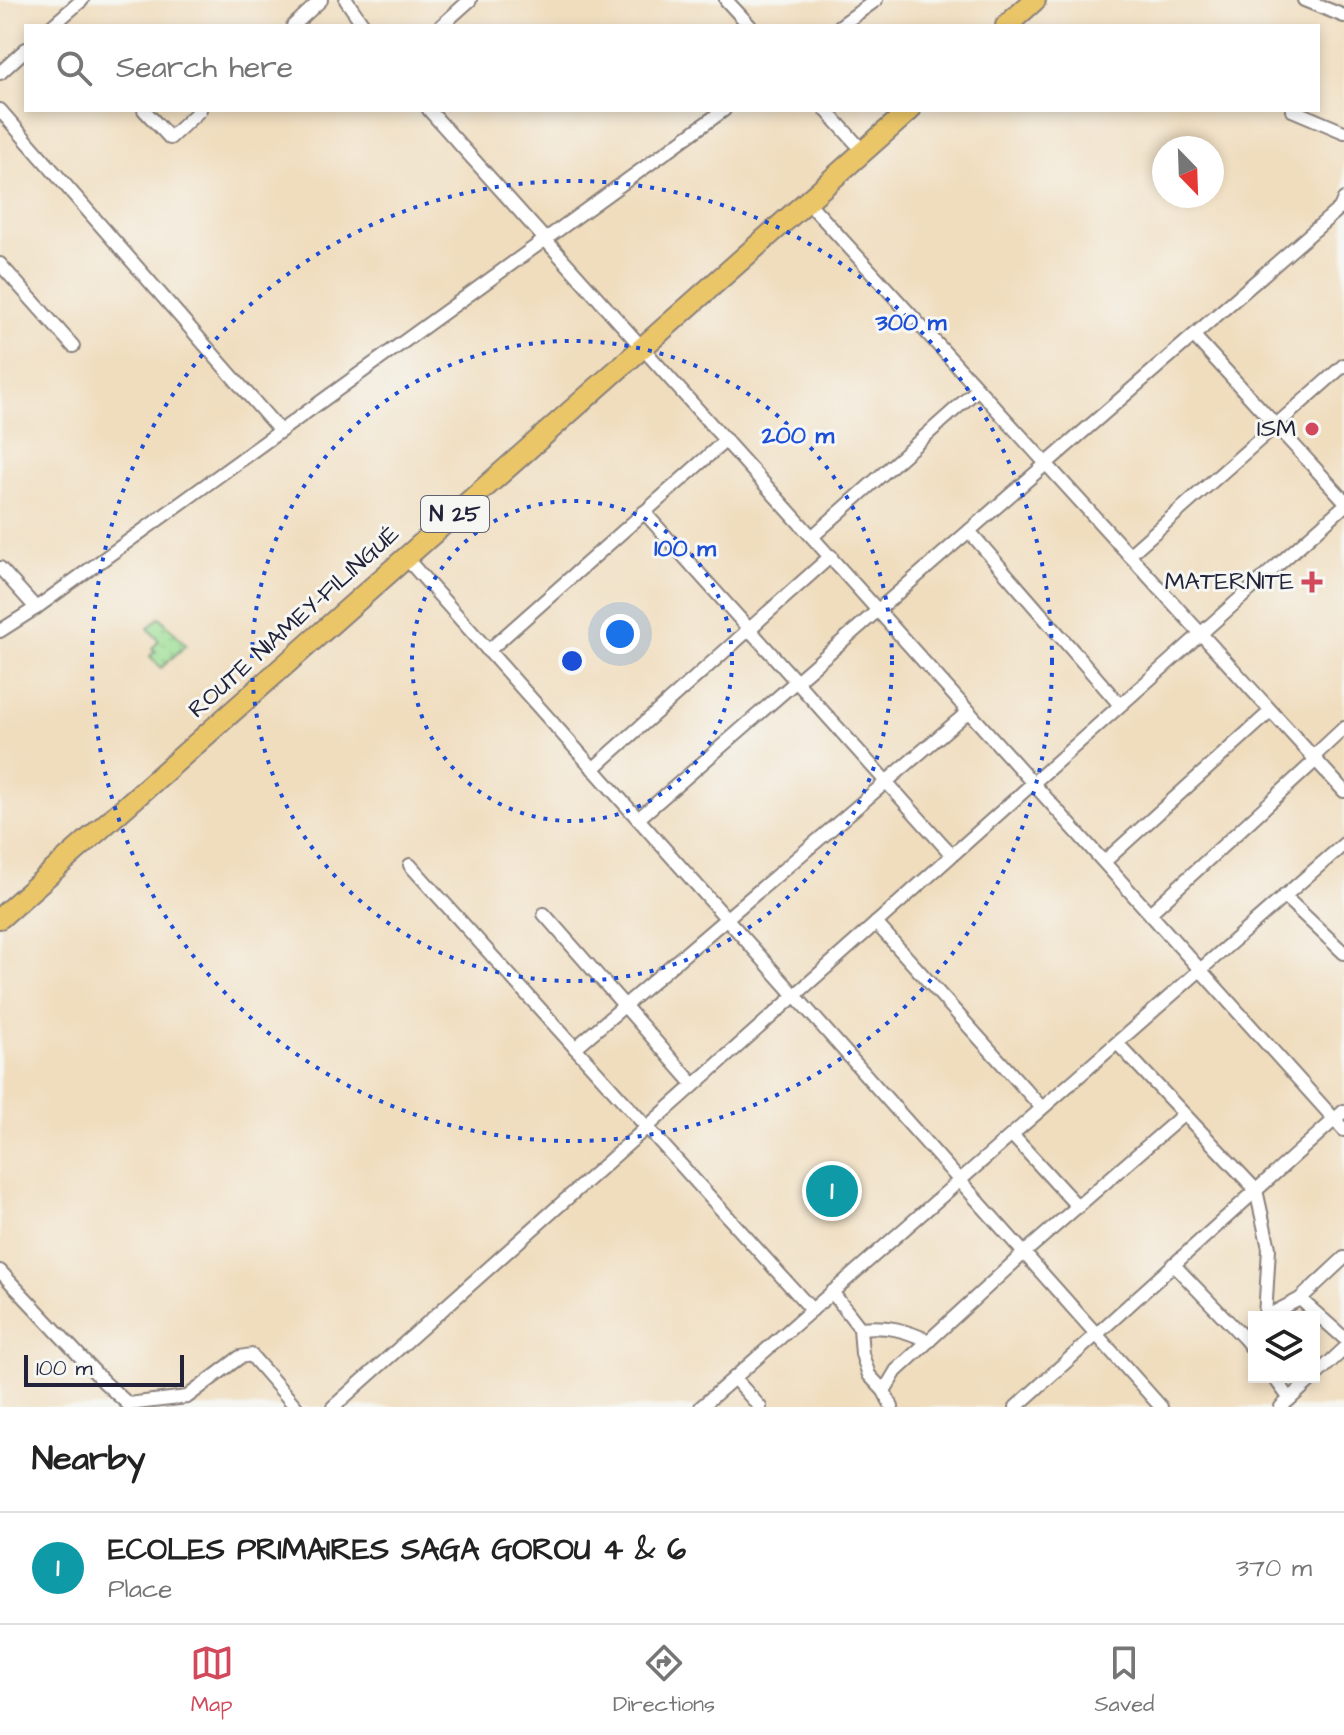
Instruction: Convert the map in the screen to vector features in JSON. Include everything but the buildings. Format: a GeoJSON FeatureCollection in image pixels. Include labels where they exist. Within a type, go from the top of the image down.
{"type":"FeatureCollection","features":[{"type":"Feature","properties":{"kind":"main road"},"geometry":{"type":"LineString","coordinates":[[1008,24],[1035,0]]}},
{"type":"Feature","properties":{"kind":"main road","name":"ROUTE NIAMEY-FILINGUÉ"},"geometry":{"type":"LineString","coordinates":[[0,918],[908,112]]}},
{"type":"Feature","properties":{"kind":"street"},"geometry":{"type":"LineString","coordinates":[[60,24],[82,0]]}},
{"type":"Feature","properties":{"kind":"street"},"geometry":{"type":"LineString","coordinates":[[295,24],[321,0]]}},
{"type":"Feature","properties":{"kind":"street"},"geometry":{"type":"LineString","coordinates":[[346,0],[363,24]]}},
{"type":"Feature","properties":{"kind":"street"},"geometry":{"type":"LineString","coordinates":[[443,24],[470,0]]}},
{"type":"Feature","properties":{"kind":"street"},"geometry":{"type":"LineString","coordinates":[[726,0],[748,24]]}},
{"type":"Feature","properties":{"kind":"street"},"geometry":{"type":"LineString","coordinates":[[843,24],[876,0]]}},
{"type":"Feature","properties":{"kind":"street"},"geometry":{"type":"LineString","coordinates":[[1304,0],[1344,16]]}},
{"type":"Feature","properties":{"kind":"street"},"geometry":{"type":"LineString","coordinates":[[0,73],[24,51]]}},
{"type":"Feature","properties":{"kind":"street"},"geometry":{"type":"LineString","coordinates":[[0,110],[280,431]]}},
{"type":"Feature","properties":{"kind":"street"},"geometry":{"type":"LineString","coordinates":[[146,112],[170,138],[198,112]]}},
{"type":"Feature","properties":{"kind":"street"},"geometry":{"type":"LineString","coordinates":[[431,112],[1150,913],[1339,1115],[1344,1130]]}},
{"type":"Feature","properties":{"kind":"street"},"geometry":{"type":"LineString","coordinates":[[0,631],[721,112]]}},
{"type":"Feature","properties":{"kind":"street"},"geometry":{"type":"LineString","coordinates":[[828,112],[863,151]]}},
{"type":"Feature","properties":{"kind":"street"},"geometry":{"type":"LineString","coordinates":[[1297,112],[1344,132]]}},
{"type":"Feature","properties":{"kind":"street"},"geometry":{"type":"LineString","coordinates":[[807,201],[1344,791]]}},
{"type":"Feature","properties":{"kind":"street"},"geometry":{"type":"LineString","coordinates":[[638,819],[1343,206]]}},
{"type":"Feature","properties":{"kind":"street"},"geometry":{"type":"LineString","coordinates":[[0,264],[73,346]]}},
{"type":"Feature","properties":{"kind":"street"},"geometry":{"type":"LineString","coordinates":[[0,286],[11,276]]}},
{"type":"Feature","properties":{"kind":"street"},"geometry":{"type":"LineString","coordinates":[[333,1407],[1344,503],[1194,336]]}},
{"type":"Feature","properties":{"kind":"street"},"geometry":{"type":"LineString","coordinates":[[1129,555],[1344,365]]}},
{"type":"Feature","properties":{"kind":"street"},"geometry":{"type":"LineString","coordinates":[[813,536],[978,389]]}},
{"type":"Feature","properties":{"kind":"street"},"geometry":{"type":"LineString","coordinates":[[488,651],[726,440]]}},
{"type":"Feature","properties":{"kind":"street"},"geometry":{"type":"LineString","coordinates":[[644,512],[952,855]]}},
{"type":"Feature","properties":{"kind":"street"},"geometry":{"type":"LineString","coordinates":[[969,531],[1120,705]]}},
{"type":"Feature","properties":{"kind":"street"},"geometry":{"type":"LineString","coordinates":[[593,769],[831,556]]}},
{"type":"Feature","properties":{"kind":"street"},"geometry":{"type":"LineString","coordinates":[[406,558],[1161,1407]]}},
{"type":"Feature","properties":{"kind":"street"},"geometry":{"type":"LineString","coordinates":[[0,568],[36,608]]}},
{"type":"Feature","properties":{"kind":"street"},"geometry":{"type":"LineString","coordinates":[[575,1048],[969,711]]}},
{"type":"Feature","properties":{"kind":"street"},"geometry":{"type":"LineString","coordinates":[[1104,862],[1271,711]]}},
{"type":"Feature","properties":{"kind":"street"},"geometry":{"type":"LineString","coordinates":[[1150,913],[1344,728]]}},
{"type":"Feature","properties":{"kind":"street"},"geometry":{"type":"LineString","coordinates":[[701,1407],[1344,844]]}},
{"type":"Feature","properties":{"kind":"street"},"geometry":{"type":"LineString","coordinates":[[410,865],[812,1310]]}},
{"type":"Feature","properties":{"kind":"street"},"geometry":{"type":"LineString","coordinates":[[1284,896],[1344,953]]}},
{"type":"Feature","properties":{"kind":"street"},"geometry":{"type":"LineString","coordinates":[[544,914],[694,1085]]}},
{"type":"Feature","properties":{"kind":"street"},"geometry":{"type":"LineString","coordinates":[[876,923],[1042,1108]]}},
{"type":"Feature","properties":{"kind":"street"},"geometry":{"type":"LineString","coordinates":[[1117,1043],[1256,1190],[1269,1248],[1265,1317],[1300,1299],[1344,1258]]}},
{"type":"Feature","properties":{"kind":"street"},"geometry":{"type":"LineString","coordinates":[[884,1391],[896,1371],[1024,1253],[1183,1115]]}},
{"type":"Feature","properties":{"kind":"street"},"geometry":{"type":"LineString","coordinates":[[1021,1404],[1339,1115]]}},
{"type":"Feature","properties":{"kind":"street"},"geometry":{"type":"LineString","coordinates":[[1012,1135],[1078,1207]]}},
{"type":"Feature","properties":{"kind":"street"},"geometry":{"type":"LineString","coordinates":[[1173,1264],[1248,1333]]}},
{"type":"Feature","properties":{"kind":"street"},"geometry":{"type":"LineString","coordinates":[[0,1271],[128,1404],[187,1397],[240,1357],[251,1355],[296,1407]]}},
{"type":"Feature","properties":{"kind":"street"},"geometry":{"type":"LineString","coordinates":[[832,1292],[860,1328],[862,1354],[869,1375],[884,1391],[892,1407]]}},
{"type":"Feature","properties":{"kind":"street"},"geometry":{"type":"LineString","coordinates":[[1300,1299],[1344,1338]]}},
{"type":"Feature","properties":{"kind":"street"},"geometry":{"type":"LineString","coordinates":[[860,1328],[882,1325],[929,1341]]}},
{"type":"Feature","properties":{"kind":"street"},"geometry":{"type":"LineString","coordinates":[[1320,1371],[1344,1349]]}},
{"type":"Feature","properties":{"kind":"street"},"geometry":{"type":"LineString","coordinates":[[734,1378],[760,1407]]}},
{"type":"Feature","properties":{"kind":"street"},"geometry":{"type":"LineString","coordinates":[[1277,1383],[1286,1403],[1308,1383]]}},
{"type":"Feature","properties":{"kind":"green space"},"geometry":{"type":"Polygon","coordinates":[[[160,617],[186,645],[161,668],[150,656],[155,651],[152,648],[159,641],[148,628],[160,617]]]}},
{"type":"Feature","properties":{"kind":"place","name":"ISM"},"geometry":{"type":"Point","coordinates":[1312,429]}},
{"type":"Feature","properties":{"kind":"place","name":"MATERNITE"},"geometry":{"type":"Point","coordinates":[1312,582]}},
{"type":"Feature","properties":{"kind":"place","name":"ECOLES PRIMAIRES SAGA GOROU 4 & 6"},"geometry":{"type":"Point","coordinates":[832,1191]}}]}
